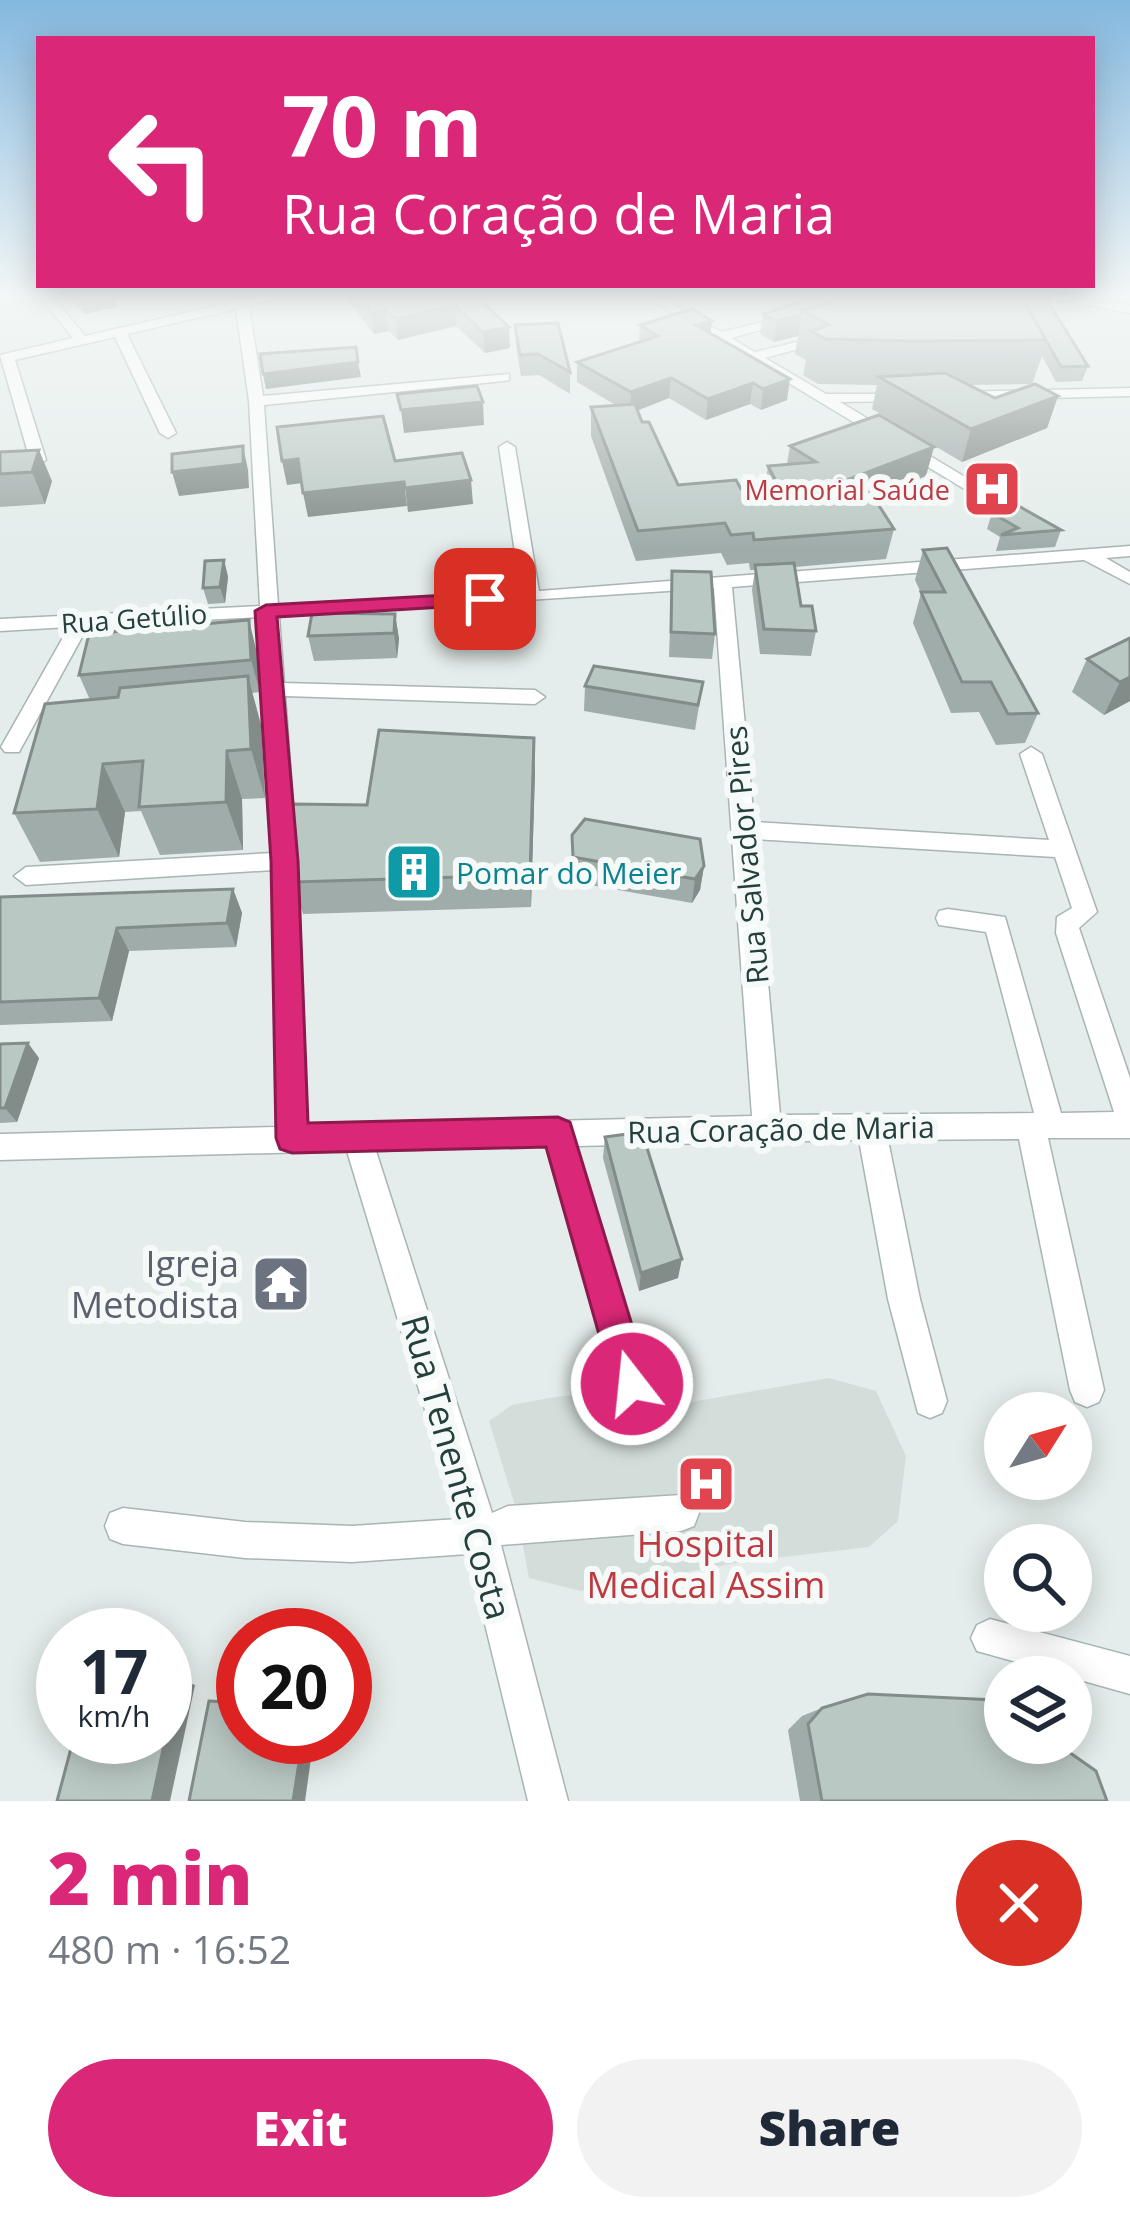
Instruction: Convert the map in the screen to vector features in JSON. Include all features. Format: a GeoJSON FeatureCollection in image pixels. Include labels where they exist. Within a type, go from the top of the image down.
{"type":"FeatureCollection","features":[{"type":"Feature","properties":{"kind":"street"},"geometry":{"type":"LineString","coordinates":[[11,381],[38,460]]}},
{"type":"Feature","properties":{"kind":"street"},"geometry":{"type":"LineString","coordinates":[[143,381],[168,433]]}},
{"type":"Feature","properties":{"kind":"street"},"geometry":{"type":"LineString","coordinates":[[253,381],[285,861],[292,1138]]}},
{"type":"Feature","properties":{"kind":"street"},"geometry":{"type":"LineString","coordinates":[[256,401],[462,381]]}},
{"type":"Feature","properties":{"kind":"street"},"geometry":{"type":"LineString","coordinates":[[794,381],[1130,579]]}},
{"type":"Feature","properties":{"kind":"street"},"geometry":{"type":"LineString","coordinates":[[1043,381],[1050,394]]}},
{"type":"Feature","properties":{"kind":"street"},"geometry":{"type":"LineString","coordinates":[[937,397],[1130,392]]}},
{"type":"Feature","properties":{"kind":"street"},"geometry":{"type":"LineString","coordinates":[[823,398],[915,397]]}},
{"type":"Feature","properties":{"kind":"street"},"geometry":{"type":"LineString","coordinates":[[507,447],[531,597]]}},
{"type":"Feature","properties":{"kind":"street","name":"Rua Getúlio"},"geometry":{"type":"LineString","coordinates":[[0,625],[531,597],[1130,550]]}},
{"type":"Feature","properties":{"kind":"street","name":"Rua Salvador Pires"},"geometry":{"type":"LineString","coordinates":[[723,583],[767,1128]]}},
{"type":"Feature","properties":{"kind":"street"},"geometry":{"type":"LineString","coordinates":[[12,747],[81,622]]}},
{"type":"Feature","properties":{"kind":"street"},"geometry":{"type":"LineString","coordinates":[[274,689],[535,697]]}},
{"type":"Feature","properties":{"kind":"street"},"geometry":{"type":"LineString","coordinates":[[1031,754],[1084,912],[1066,924],[1068,933],[1130,1122]]}},
{"type":"Feature","properties":{"kind":"street"},"geometry":{"type":"LineString","coordinates":[[745,830],[1061,849]]}},
{"type":"Feature","properties":{"kind":"street"},"geometry":{"type":"LineString","coordinates":[[26,876],[285,861]]}},
{"type":"Feature","properties":{"kind":"street"},"geometry":{"type":"LineString","coordinates":[[948,918],[995,924],[1041,1126],[1087,1390]]}},
{"type":"Feature","properties":{"kind":"street","name":"Rua Coração de Maria"},"geometry":{"type":"LineString","coordinates":[[0,1147],[154,1148],[357,1136],[1130,1122]]}},
{"type":"Feature","properties":{"kind":"street"},"geometry":{"type":"LineString","coordinates":[[872,1127],[891,1214],[904,1313],[930,1401]]}},
{"type":"Feature","properties":{"kind":"street"},"geometry":{"type":"LineString","coordinates":[[558,1132],[632,1384]]}},
{"type":"Feature","properties":{"kind":"street","name":"Rua Tenente Costa"},"geometry":{"type":"LineString","coordinates":[[357,1136],[481,1534],[548,1801]]}},
{"type":"Feature","properties":{"kind":"street"},"geometry":{"type":"LineString","coordinates":[[124,1526],[245,1540],[352,1544],[481,1534],[508,1524],[682,1513]]}},
{"type":"Feature","properties":{"kind":"street"},"geometry":{"type":"LineString","coordinates":[[990,1639],[1130,1675]]}},
{"type":"Feature","properties":{"kind":"shaded area","name":"Hospital Medical Assim"},"geometry":{"type":"Polygon","coordinates":[[[829,1378],[876,1391],[906,1456],[898,1521],[869,1547],[748,1561],[581,1591],[529,1578],[516,1509],[489,1421],[512,1405],[622,1389],[663,1407],[829,1378]]]}},
{"type":"Feature","properties":{"kind":"building"},"geometry":{"type":"Polygon","coordinates":[[[611,381],[662,381],[631,392],[611,381]]]}},
{"type":"Feature","properties":{"kind":"building"},"geometry":{"type":"Polygon","coordinates":[[[676,381],[784,381],[763,389],[753,383],[708,399],[676,381]]]}},
{"type":"Feature","properties":{"kind":"building"},"geometry":{"type":"Polygon","coordinates":[[[886,381],[961,381],[995,398],[1035,384],[1058,396],[971,429],[886,381]]]}},
{"type":"Feature","properties":{"kind":"building"},"geometry":{"type":"Polygon","coordinates":[[[477,386],[483,402],[401,410],[397,394],[477,386]]]}},
{"type":"Feature","properties":{"kind":"building"},"geometry":{"type":"Polygon","coordinates":[[[635,404],[642,422],[649,422],[678,485],[736,480],[741,489],[778,485],[768,466],[816,462],[790,446],[879,415],[934,447],[844,481],[876,501],[894,529],[754,540],[753,533],[731,535],[725,523],[638,531],[591,407],[635,404]]]}},
{"type":"Feature","properties":{"kind":"building"},"geometry":{"type":"Polygon","coordinates":[[[383,416],[395,461],[462,453],[471,480],[303,493],[298,459],[282,461],[277,427],[383,416]]]}},
{"type":"Feature","properties":{"kind":"building"},"geometry":{"type":"Polygon","coordinates":[[[243,446],[243,464],[172,472],[172,454],[243,446]]]}},
{"type":"Feature","properties":{"kind":"building"},"geometry":{"type":"Polygon","coordinates":[[[39,450],[32,472],[0,474],[0,452],[39,450]]]}},
{"type":"Feature","properties":{"kind":"building"},"geometry":{"type":"Polygon","coordinates":[[[1015,504],[1061,530],[1001,535],[1018,528],[992,513],[1015,504]]]}},
{"type":"Feature","properties":{"kind":"building"},"geometry":{"type":"Polygon","coordinates":[[[947,548],[1038,713],[1008,714],[991,682],[962,682],[921,592],[945,592],[923,550],[947,548]]]}},
{"type":"Feature","properties":{"kind":"building"},"geometry":{"type":"Polygon","coordinates":[[[224,560],[220,587],[203,588],[205,561],[224,560]]]}},
{"type":"Feature","properties":{"kind":"building"},"geometry":{"type":"Polygon","coordinates":[[[794,563],[801,606],[812,606],[816,631],[764,629],[755,565],[794,563]]]}},
{"type":"Feature","properties":{"kind":"building"},"geometry":{"type":"Polygon","coordinates":[[[672,571],[711,572],[715,634],[671,632],[672,571]]]}},
{"type":"Feature","properties":{"kind":"building"},"geometry":{"type":"Polygon","coordinates":[[[312,613],[395,614],[394,633],[308,636],[312,613]]]}},
{"type":"Feature","properties":{"kind":"building"},"geometry":{"type":"Polygon","coordinates":[[[249,620],[251,660],[79,675],[89,634],[249,620]]]}},
{"type":"Feature","properties":{"kind":"building"},"geometry":{"type":"Polygon","coordinates":[[[1130,638],[1130,677],[1120,682],[1087,659],[1130,638]]]}},
{"type":"Feature","properties":{"kind":"building"},"geometry":{"type":"Polygon","coordinates":[[[594,666],[703,682],[698,705],[585,686],[594,666]]]}},
{"type":"Feature","properties":{"kind":"building"},"geometry":{"type":"Polygon","coordinates":[[[248,676],[251,749],[227,751],[226,802],[139,807],[143,761],[103,764],[97,809],[14,813],[45,704],[118,697],[120,688],[248,676]]]}},
{"type":"Feature","properties":{"kind":"building","name":"Pomar do Meier"},"geometry":{"type":"Polygon","coordinates":[[[379,730],[534,738],[530,875],[294,882],[291,804],[367,805],[379,730]]]}},
{"type":"Feature","properties":{"kind":"building"},"geometry":{"type":"Polygon","coordinates":[[[585,819],[700,839],[704,866],[695,879],[573,857],[572,835],[585,819]]]}},
{"type":"Feature","properties":{"kind":"building"},"geometry":{"type":"Polygon","coordinates":[[[233,889],[227,923],[117,928],[99,998],[0,1002],[0,897],[233,889]]]}},
{"type":"Feature","properties":{"kind":"building"},"geometry":{"type":"Polygon","coordinates":[[[28,1043],[5,1108],[0,1108],[0,1044],[28,1043]]]}},
{"type":"Feature","properties":{"kind":"building"},"geometry":{"type":"Polygon","coordinates":[[[642,1132],[682,1259],[641,1273],[605,1137],[642,1132]]]}},
{"type":"Feature","properties":{"kind":"building"},"geometry":{"type":"Polygon","coordinates":[[[868,1694],[984,1699],[984,1764],[1086,1764],[1096,1771],[1107,1801],[822,1801],[808,1724],[822,1708],[868,1694]]]}},
{"type":"Feature","properties":{"kind":"building"},"geometry":{"type":"Polygon","coordinates":[[[209,1701],[216,1701],[216,1764],[299,1764],[293,1801],[189,1801],[209,1701]]]}},
{"type":"Feature","properties":{"kind":"building"},"geometry":{"type":"Polygon","coordinates":[[[67,1764],[160,1764],[152,1801],[57,1801],[67,1764]]]}},
{"type":"Feature","properties":{"kind":"place","name":"Memorial Saúde"},"geometry":{"type":"Point","coordinates":[992,489]}},
{"type":"Feature","properties":{"kind":"place","name":"Pomar do Meier"},"geometry":{"type":"Point","coordinates":[414,872]}},
{"type":"Feature","properties":{"kind":"place","name":"Igreja Metodista"},"geometry":{"type":"Point","coordinates":[281,1284]}},
{"type":"Feature","properties":{"kind":"place","name":"Hospital Medical Assim"},"geometry":{"type":"Point","coordinates":[706,1484]}},
{"type":"Feature","properties":{"kind":"route"},"geometry":{"type":"LineString","coordinates":[[485,599],[266,611],[285,861],[292,1138],[558,1132],[632,1384]]}}]}
